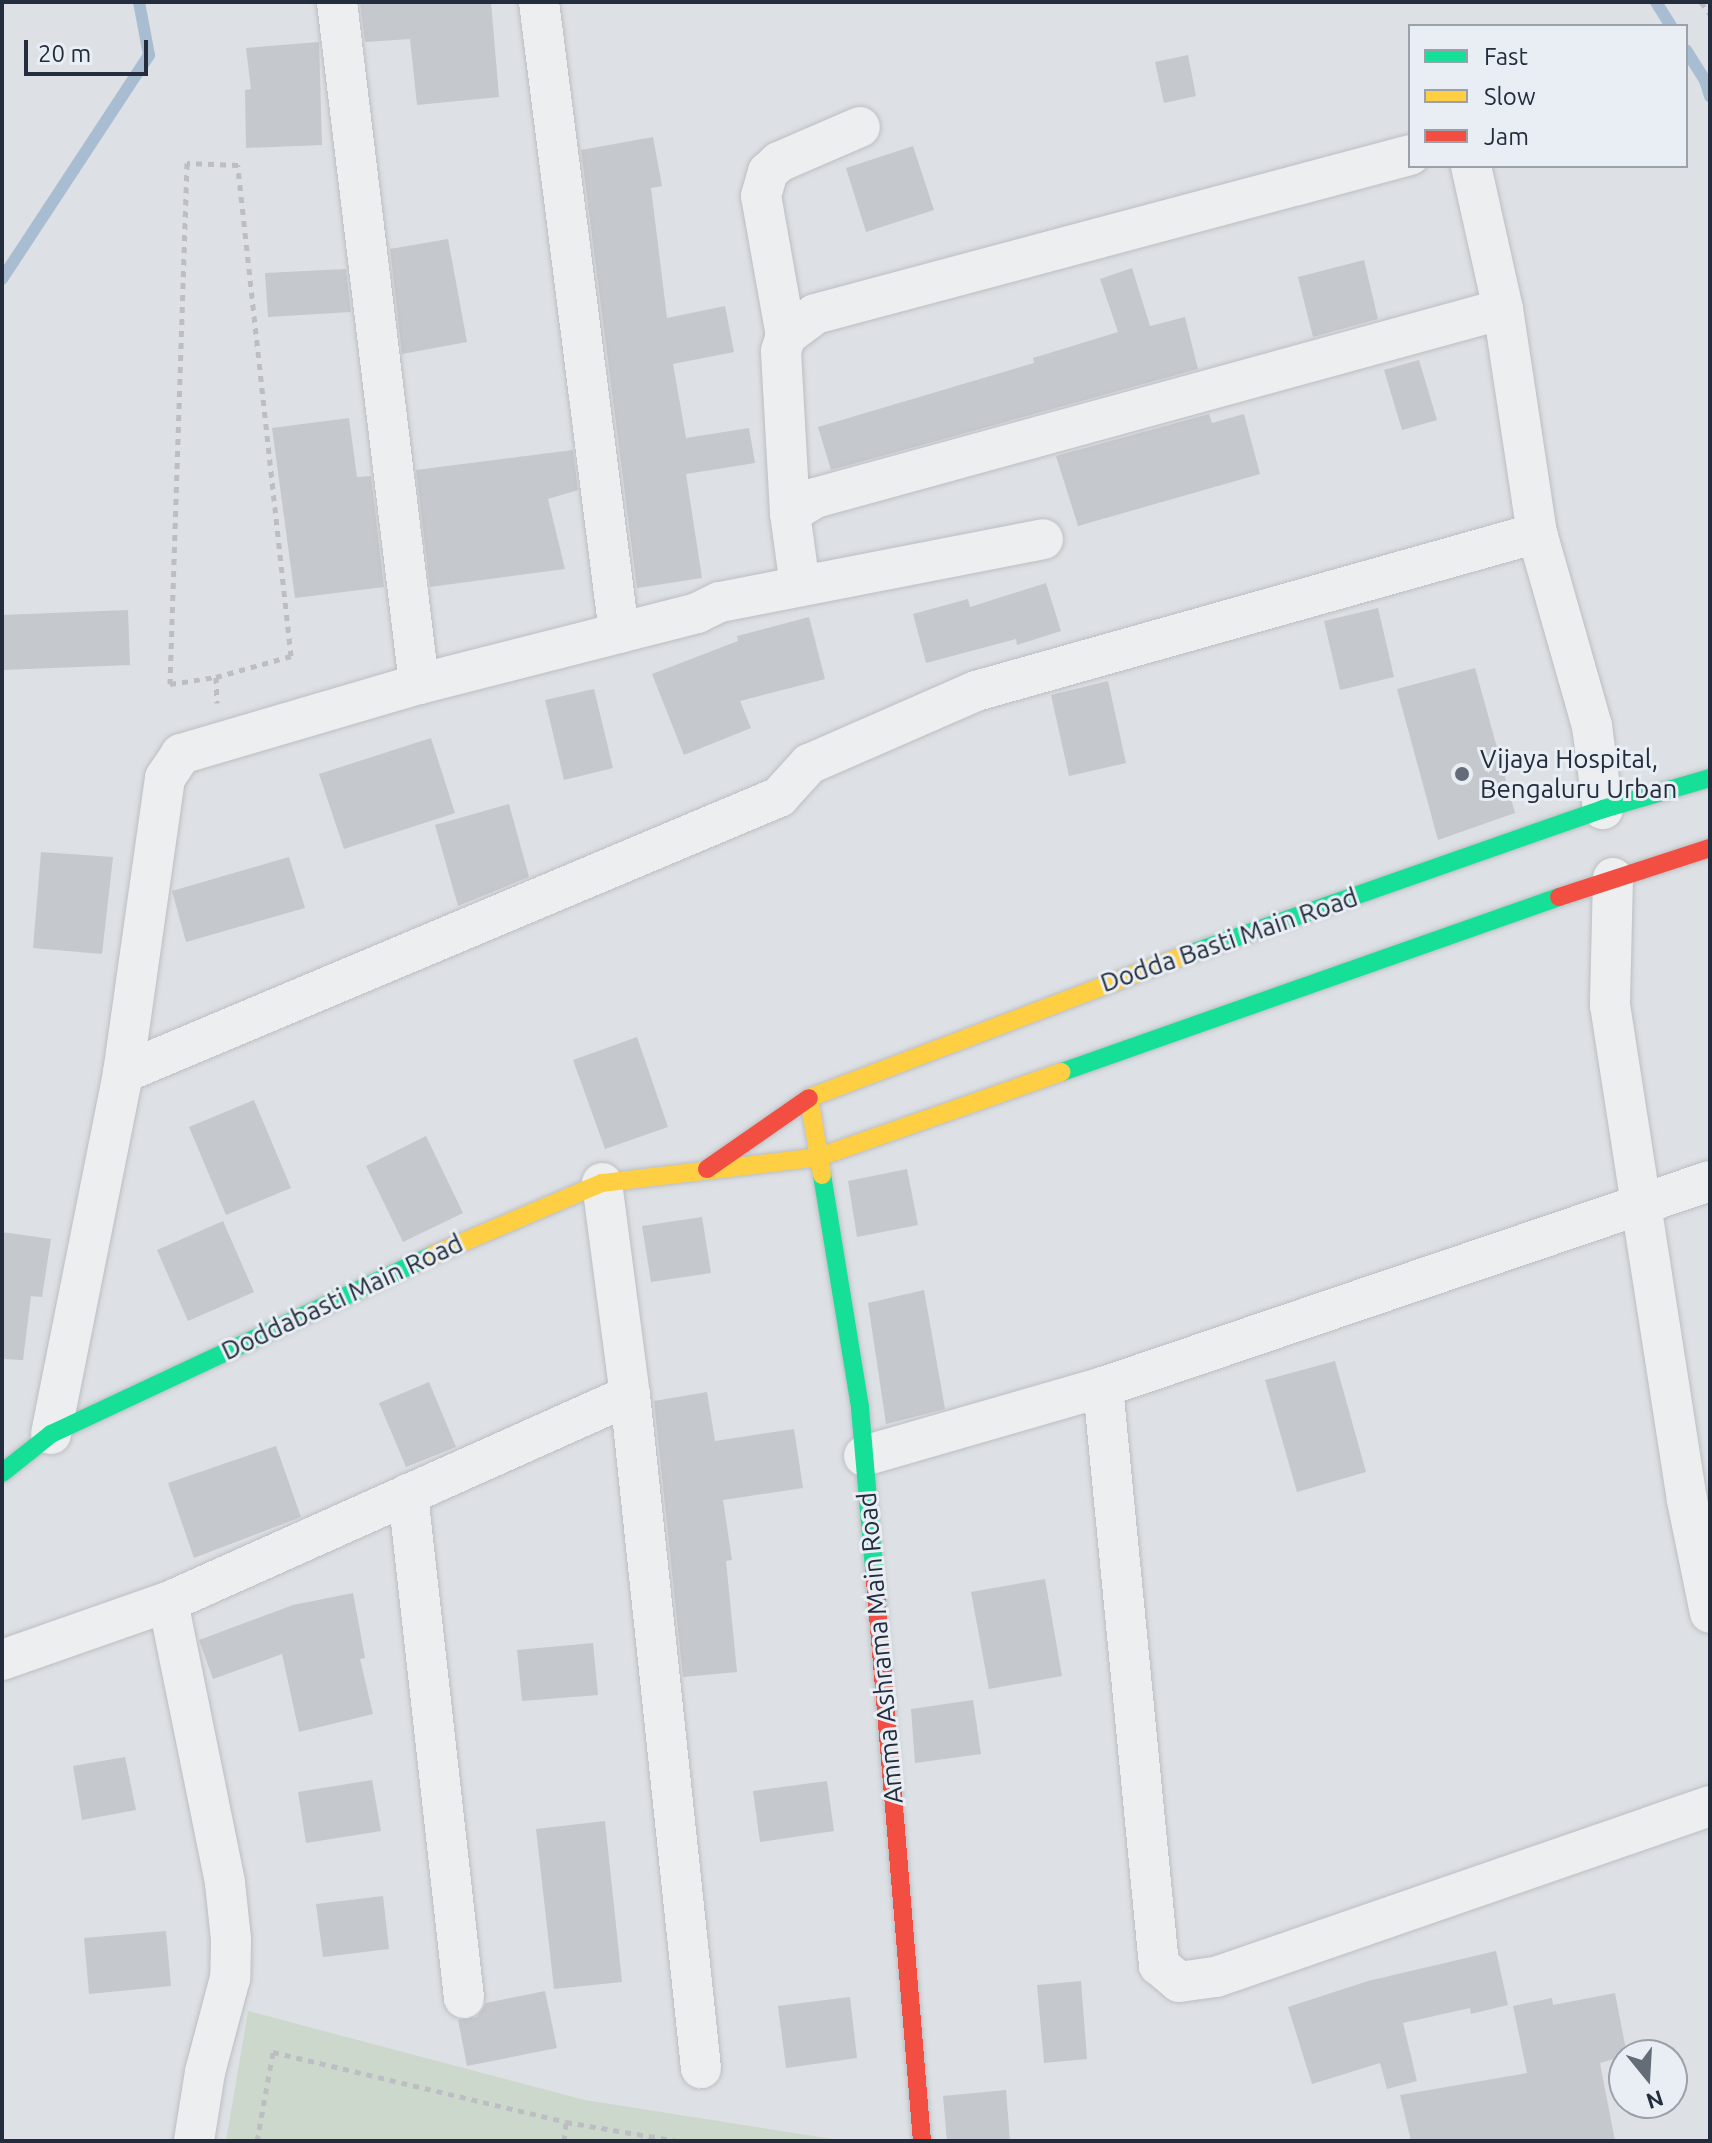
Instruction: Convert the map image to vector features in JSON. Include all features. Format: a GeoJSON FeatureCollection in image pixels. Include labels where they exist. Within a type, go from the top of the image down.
{"type":"FeatureCollection","features":[{"type":"Feature","properties":{"kind":"street"},"geometry":{"type":"LineString","coordinates":[[337,2],[419,684]]}},
{"type":"Feature","properties":{"kind":"street"},"geometry":{"type":"LineString","coordinates":[[539,2],[619,633]]}},
{"type":"Feature","properties":{"kind":"street"},"geometry":{"type":"LineString","coordinates":[[800,586],[790,513],[781,351],[786,336],[761,196],[768,172],[779,162],[860,127]]}},
{"type":"Feature","properties":{"kind":"street"},"geometry":{"type":"LineString","coordinates":[[786,336],[815,314],[1408,156]]}},
{"type":"Feature","properties":{"kind":"street"},"geometry":{"type":"LineString","coordinates":[[1471,168],[1503,309],[1537,533],[1592,726],[1603,809]]}},
{"type":"Feature","properties":{"kind":"street"},"geometry":{"type":"LineString","coordinates":[[790,513],[815,498],[1503,309]]}},
{"type":"Feature","properties":{"kind":"street"},"geometry":{"type":"LineString","coordinates":[[123,1073],[779,797],[809,764],[976,691],[1537,533]]}},
{"type":"Feature","properties":{"kind":"street"},"geometry":{"type":"LineString","coordinates":[[51,1434],[123,1073],[165,778],[181,754],[419,684],[697,613],[720,602],[1043,539]]}},
{"type":"Feature","properties":{"kind":"street","name":"Dodda Basti Main Road"},"geometry":{"type":"LineString","coordinates":[[702,1173],[809,1098],[1109,982],[1603,809],[1710,778]]}},
{"type":"Feature","properties":{"kind":"street"},"geometry":{"type":"LineString","coordinates":[[702,1173],[819,1157],[1613,878],[1710,848]]}},
{"type":"Feature","properties":{"kind":"street"},"geometry":{"type":"LineString","coordinates":[[1613,878],[1610,1005],[1687,1500],[1710,1613]]}},
{"type":"Feature","properties":{"kind":"street"},"geometry":{"type":"LineString","coordinates":[[809,1098],[819,1157]]}},
{"type":"Feature","properties":{"kind":"street","name":"Amma Ashrama Main Road"},"geometry":{"type":"LineString","coordinates":[[819,1157],[860,1408],[922,2141]]}},
{"type":"Feature","properties":{"kind":"street","name":"Doddabasti Main Road"},"geometry":{"type":"LineString","coordinates":[[2,1473],[51,1434],[484,1231],[602,1183],[702,1173]]}},
{"type":"Feature","properties":{"kind":"street"},"geometry":{"type":"LineString","coordinates":[[864,1456],[1103,1387],[1710,1181]]}},
{"type":"Feature","properties":{"kind":"street"},"geometry":{"type":"LineString","coordinates":[[602,1183],[630,1395],[701,2068]]}},
{"type":"Feature","properties":{"kind":"street"},"geometry":{"type":"LineString","coordinates":[[1103,1387],[1159,1965],[1179,1982],[1216,1977],[1710,1806]]}},
{"type":"Feature","properties":{"kind":"street"},"geometry":{"type":"LineString","coordinates":[[2,1660],[168,1602],[630,1395]]}},
{"type":"Feature","properties":{"kind":"street"},"geometry":{"type":"LineString","coordinates":[[408,1494],[464,1998]]}},
{"type":"Feature","properties":{"kind":"street"},"geometry":{"type":"LineString","coordinates":[[168,1602],[225,1883],[231,1939],[230,1978],[205,2072],[194,2141]]}},
{"type":"Feature","properties":{"kind":"path"},"geometry":{"type":"LineString","coordinates":[[1701,2],[1710,14]]}},
{"type":"Feature","properties":{"kind":"path"},"geometry":{"type":"LineString","coordinates":[[187,163],[238,165],[291,656],[216,677],[170,684],[187,163]]}},
{"type":"Feature","properties":{"kind":"path"},"geometry":{"type":"LineString","coordinates":[[216,677],[218,744]]}},
{"type":"Feature","properties":{"kind":"path"},"geometry":{"type":"LineString","coordinates":[[257,2141],[273,2052],[566,2122],[677,2141]]}},
{"type":"Feature","properties":{"kind":"path"},"geometry":{"type":"LineString","coordinates":[[564,2141],[566,2122]]}},
{"type":"Feature","properties":{"kind":"shaded area"},"geometry":{"type":"Polygon","coordinates":[[[248,2011],[585,2100],[845,2141],[226,2141],[248,2011]]]}},
{"type":"Feature","properties":{"kind":"building"},"geometry":{"type":"Polygon","coordinates":[[[360,2],[491,2],[499,97],[417,105],[410,39],[365,42],[360,2]]]}},
{"type":"Feature","properties":{"kind":"building"},"geometry":{"type":"Polygon","coordinates":[[[319,42],[322,145],[246,148],[245,90],[251,89],[246,48],[319,42]]]}},
{"type":"Feature","properties":{"kind":"building"},"geometry":{"type":"Polygon","coordinates":[[[1188,55],[1196,96],[1164,103],[1155,62],[1188,55]]]}},
{"type":"Feature","properties":{"kind":"building"},"geometry":{"type":"Polygon","coordinates":[[[653,137],[662,186],[651,188],[667,318],[725,306],[734,352],[673,364],[686,438],[749,428],[755,463],[686,474],[702,578],[637,588],[581,150],[653,137]]]}},
{"type":"Feature","properties":{"kind":"building"},"geometry":{"type":"Polygon","coordinates":[[[913,146],[934,210],[866,232],[846,168],[913,146]]]}},
{"type":"Feature","properties":{"kind":"building"},"geometry":{"type":"Polygon","coordinates":[[[448,239],[467,342],[402,354],[390,249],[448,239]]]}},
{"type":"Feature","properties":{"kind":"building"},"geometry":{"type":"Polygon","coordinates":[[[1364,260],[1378,319],[1313,337],[1298,277],[1364,260]]]}},
{"type":"Feature","properties":{"kind":"building"},"geometry":{"type":"Polygon","coordinates":[[[1132,268],[1150,326],[1185,317],[1198,369],[831,470],[818,427],[1034,363],[1033,358],[1118,332],[1100,279],[1132,268]]]}},
{"type":"Feature","properties":{"kind":"building"},"geometry":{"type":"Polygon","coordinates":[[[346,269],[351,312],[268,317],[265,273],[346,269]]]}},
{"type":"Feature","properties":{"kind":"building"},"geometry":{"type":"Polygon","coordinates":[[[1419,360],[1437,420],[1402,430],[1384,370],[1419,360]]]}},
{"type":"Feature","properties":{"kind":"building"},"geometry":{"type":"Polygon","coordinates":[[[1209,414],[1212,423],[1244,414],[1260,474],[1078,526],[1056,456],[1209,414]]]}},
{"type":"Feature","properties":{"kind":"building"},"geometry":{"type":"Polygon","coordinates":[[[349,418],[357,477],[371,476],[384,587],[295,598],[272,428],[349,418]]]}},
{"type":"Feature","properties":{"kind":"building"},"geometry":{"type":"Polygon","coordinates":[[[573,450],[578,490],[548,499],[565,569],[430,587],[416,470],[573,450]]]}},
{"type":"Feature","properties":{"kind":"building"},"geometry":{"type":"Polygon","coordinates":[[[1046,583],[1061,631],[1017,645],[1016,639],[926,663],[913,614],[968,599],[970,607],[1046,583]]]}},
{"type":"Feature","properties":{"kind":"building"},"geometry":{"type":"Polygon","coordinates":[[[1378,608],[1394,677],[1340,690],[1324,621],[1378,608]]]}},
{"type":"Feature","properties":{"kind":"building"},"geometry":{"type":"Polygon","coordinates":[[[128,610],[130,665],[2,670],[2,615],[128,610]]]}},
{"type":"Feature","properties":{"kind":"building"},"geometry":{"type":"Polygon","coordinates":[[[809,617],[825,679],[740,701],[751,728],[684,755],[652,674],[738,641],[737,636],[809,617]]]}},
{"type":"Feature","properties":{"kind":"building"},"geometry":{"type":"Polygon","coordinates":[[[1475,668],[1515,813],[1438,840],[1397,689],[1475,668]]]}},
{"type":"Feature","properties":{"kind":"building"},"geometry":{"type":"Polygon","coordinates":[[[1108,681],[1126,763],[1069,776],[1051,695],[1108,681]]]}},
{"type":"Feature","properties":{"kind":"building"},"geometry":{"type":"Polygon","coordinates":[[[594,689],[613,768],[564,780],[545,700],[594,689]]]}},
{"type":"Feature","properties":{"kind":"building"},"geometry":{"type":"Polygon","coordinates":[[[431,738],[455,813],[344,849],[319,774],[431,738]]]}},
{"type":"Feature","properties":{"kind":"building"},"geometry":{"type":"Polygon","coordinates":[[[509,804],[529,877],[458,906],[435,825],[509,804]]]}},
{"type":"Feature","properties":{"kind":"building"},"geometry":{"type":"Polygon","coordinates":[[[41,852],[113,857],[102,954],[33,948],[41,852]]]}},
{"type":"Feature","properties":{"kind":"building"},"geometry":{"type":"Polygon","coordinates":[[[289,857],[305,908],[186,942],[172,891],[289,857]]]}},
{"type":"Feature","properties":{"kind":"building"},"geometry":{"type":"Polygon","coordinates":[[[637,1037],[668,1127],[605,1149],[573,1060],[637,1037]]]}},
{"type":"Feature","properties":{"kind":"building"},"geometry":{"type":"Polygon","coordinates":[[[254,1100],[291,1188],[226,1215],[189,1127],[254,1100]]]}},
{"type":"Feature","properties":{"kind":"building"},"geometry":{"type":"Polygon","coordinates":[[[426,1136],[463,1213],[403,1242],[366,1166],[426,1136]]]}},
{"type":"Feature","properties":{"kind":"building"},"geometry":{"type":"Polygon","coordinates":[[[907,1169],[918,1225],[857,1237],[848,1181],[907,1169]]]}},
{"type":"Feature","properties":{"kind":"building"},"geometry":{"type":"Polygon","coordinates":[[[702,1217],[711,1273],[651,1282],[642,1226],[702,1217]]]}},
{"type":"Feature","properties":{"kind":"building"},"geometry":{"type":"Polygon","coordinates":[[[223,1221],[254,1292],[188,1321],[157,1250],[223,1221]]]}},
{"type":"Feature","properties":{"kind":"building"},"geometry":{"type":"Polygon","coordinates":[[[2,1232],[51,1239],[42,1297],[31,1296],[23,1360],[2,1359],[2,1232]]]}},
{"type":"Feature","properties":{"kind":"building"},"geometry":{"type":"Polygon","coordinates":[[[924,1290],[945,1409],[886,1424],[868,1303],[924,1290]]]}},
{"type":"Feature","properties":{"kind":"building"},"geometry":{"type":"Polygon","coordinates":[[[1335,1361],[1366,1472],[1297,1492],[1265,1380],[1335,1361]]]}},
{"type":"Feature","properties":{"kind":"building"},"geometry":{"type":"Polygon","coordinates":[[[429,1382],[456,1447],[406,1467],[379,1403],[429,1382]]]}},
{"type":"Feature","properties":{"kind":"building"},"geometry":{"type":"Polygon","coordinates":[[[707,1392],[715,1441],[794,1429],[803,1488],[723,1500],[732,1560],[726,1561],[737,1672],[683,1677],[654,1401],[707,1392]]]}},
{"type":"Feature","properties":{"kind":"building"},"geometry":{"type":"Polygon","coordinates":[[[276,1446],[301,1517],[194,1558],[168,1483],[276,1446]]]}},
{"type":"Feature","properties":{"kind":"building"},"geometry":{"type":"Polygon","coordinates":[[[1045,1579],[1062,1676],[989,1689],[971,1592],[1045,1579]]]}},
{"type":"Feature","properties":{"kind":"building"},"geometry":{"type":"Polygon","coordinates":[[[353,1593],[365,1658],[360,1659],[373,1714],[299,1732],[282,1654],[213,1679],[199,1640],[293,1605],[353,1593]]]}},
{"type":"Feature","properties":{"kind":"building"},"geometry":{"type":"Polygon","coordinates":[[[593,1643],[598,1695],[522,1701],[517,1650],[593,1643]]]}},
{"type":"Feature","properties":{"kind":"building"},"geometry":{"type":"Polygon","coordinates":[[[973,1700],[981,1754],[915,1763],[911,1709],[973,1700]]]}},
{"type":"Feature","properties":{"kind":"building"},"geometry":{"type":"Polygon","coordinates":[[[125,1757],[136,1810],[82,1820],[73,1766],[125,1757]]]}},
{"type":"Feature","properties":{"kind":"building"},"geometry":{"type":"Polygon","coordinates":[[[372,1780],[381,1831],[306,1843],[298,1792],[372,1780]]]}},
{"type":"Feature","properties":{"kind":"building"},"geometry":{"type":"Polygon","coordinates":[[[827,1781],[834,1831],[760,1842],[753,1791],[827,1781]]]}},
{"type":"Feature","properties":{"kind":"building"},"geometry":{"type":"Polygon","coordinates":[[[605,1821],[622,1982],[554,1989],[536,1829],[605,1821]]]}},
{"type":"Feature","properties":{"kind":"building"},"geometry":{"type":"Polygon","coordinates":[[[383,1896],[389,1949],[323,1957],[316,1904],[383,1896]]]}},
{"type":"Feature","properties":{"kind":"building"},"geometry":{"type":"Polygon","coordinates":[[[166,1931],[171,1986],[89,1994],[84,1938],[166,1931]]]}},
{"type":"Feature","properties":{"kind":"building"},"geometry":{"type":"Polygon","coordinates":[[[1496,1951],[1508,2005],[1471,2014],[1470,2008],[1403,2023],[1417,2081],[1387,2089],[1380,2063],[1312,2084],[1288,2007],[1368,1981],[1496,1951]]]}},
{"type":"Feature","properties":{"kind":"building"},"geometry":{"type":"Polygon","coordinates":[[[1081,1981],[1087,2059],[1044,2063],[1037,1985],[1081,1981]]]}},
{"type":"Feature","properties":{"kind":"building"},"geometry":{"type":"Polygon","coordinates":[[[545,1991],[557,2048],[467,2066],[458,2020],[477,2017],[486,2003],[545,1991]]]}},
{"type":"Feature","properties":{"kind":"building"},"geometry":{"type":"Polygon","coordinates":[[[1615,1993],[1624,2039],[1608,2039],[1608,2061],[1600,2063],[1608,2119],[1611,2119],[1615,2141],[1411,2141],[1400,2095],[1527,2073],[1513,2006],[1552,1998],[1553,2005],[1615,1993]]]}},
{"type":"Feature","properties":{"kind":"building"},"geometry":{"type":"Polygon","coordinates":[[[850,1997],[857,2058],[786,2068],[778,2006],[850,1997]]]}},
{"type":"Feature","properties":{"kind":"building"},"geometry":{"type":"Polygon","coordinates":[[[1006,2090],[1010,2141],[947,2141],[943,2096],[1006,2090]]]}},
{"type":"Feature","properties":{"kind":"waterway"},"geometry":{"type":"LineString","coordinates":[[2,279],[149,55],[139,2]]}},
{"type":"Feature","properties":{"kind":"waterway"},"geometry":{"type":"LineString","coordinates":[[1656,2],[1670,24]]}},
{"type":"Feature","properties":{"kind":"waterway"},"geometry":{"type":"LineString","coordinates":[[1688,53],[1705,80],[1710,96]]}},
{"type":"Feature","properties":{"kind":"traffic: fast"},"geometry":{"type":"LineString","coordinates":[[1189,954],[1603,809],[1710,778]]}},
{"type":"Feature","properties":{"kind":"traffic: fast"},"geometry":{"type":"LineString","coordinates":[[1062,1072],[1559,897]]}},
{"type":"Feature","properties":{"kind":"traffic: fast"},"geometry":{"type":"LineString","coordinates":[[822,1175],[860,1408],[875,1580]]}},
{"type":"Feature","properties":{"kind":"traffic: fast"},"geometry":{"type":"LineString","coordinates":[[2,1473],[51,1434],[433,1255]]}},
{"type":"Feature","properties":{"kind":"traffic: slow"},"geometry":{"type":"LineString","coordinates":[[822,1175],[809,1098],[1189,954]]}},
{"type":"Feature","properties":{"kind":"traffic: slow"},"geometry":{"type":"LineString","coordinates":[[433,1255],[602,1183],[819,1157],[1062,1072]]}},
{"type":"Feature","properties":{"kind":"traffic: jam"},"geometry":{"type":"LineString","coordinates":[[1559,897],[1710,848]]}},
{"type":"Feature","properties":{"kind":"traffic: jam"},"geometry":{"type":"LineString","coordinates":[[707,1169],[809,1098]]}},
{"type":"Feature","properties":{"kind":"traffic: jam"},"geometry":{"type":"LineString","coordinates":[[875,1580],[922,2141]]}},
{"type":"Feature","properties":{"kind":"place","name":"Vijaya Hospital, Bengaluru Urban"},"geometry":{"type":"Point","coordinates":[1462,774]}}]}
